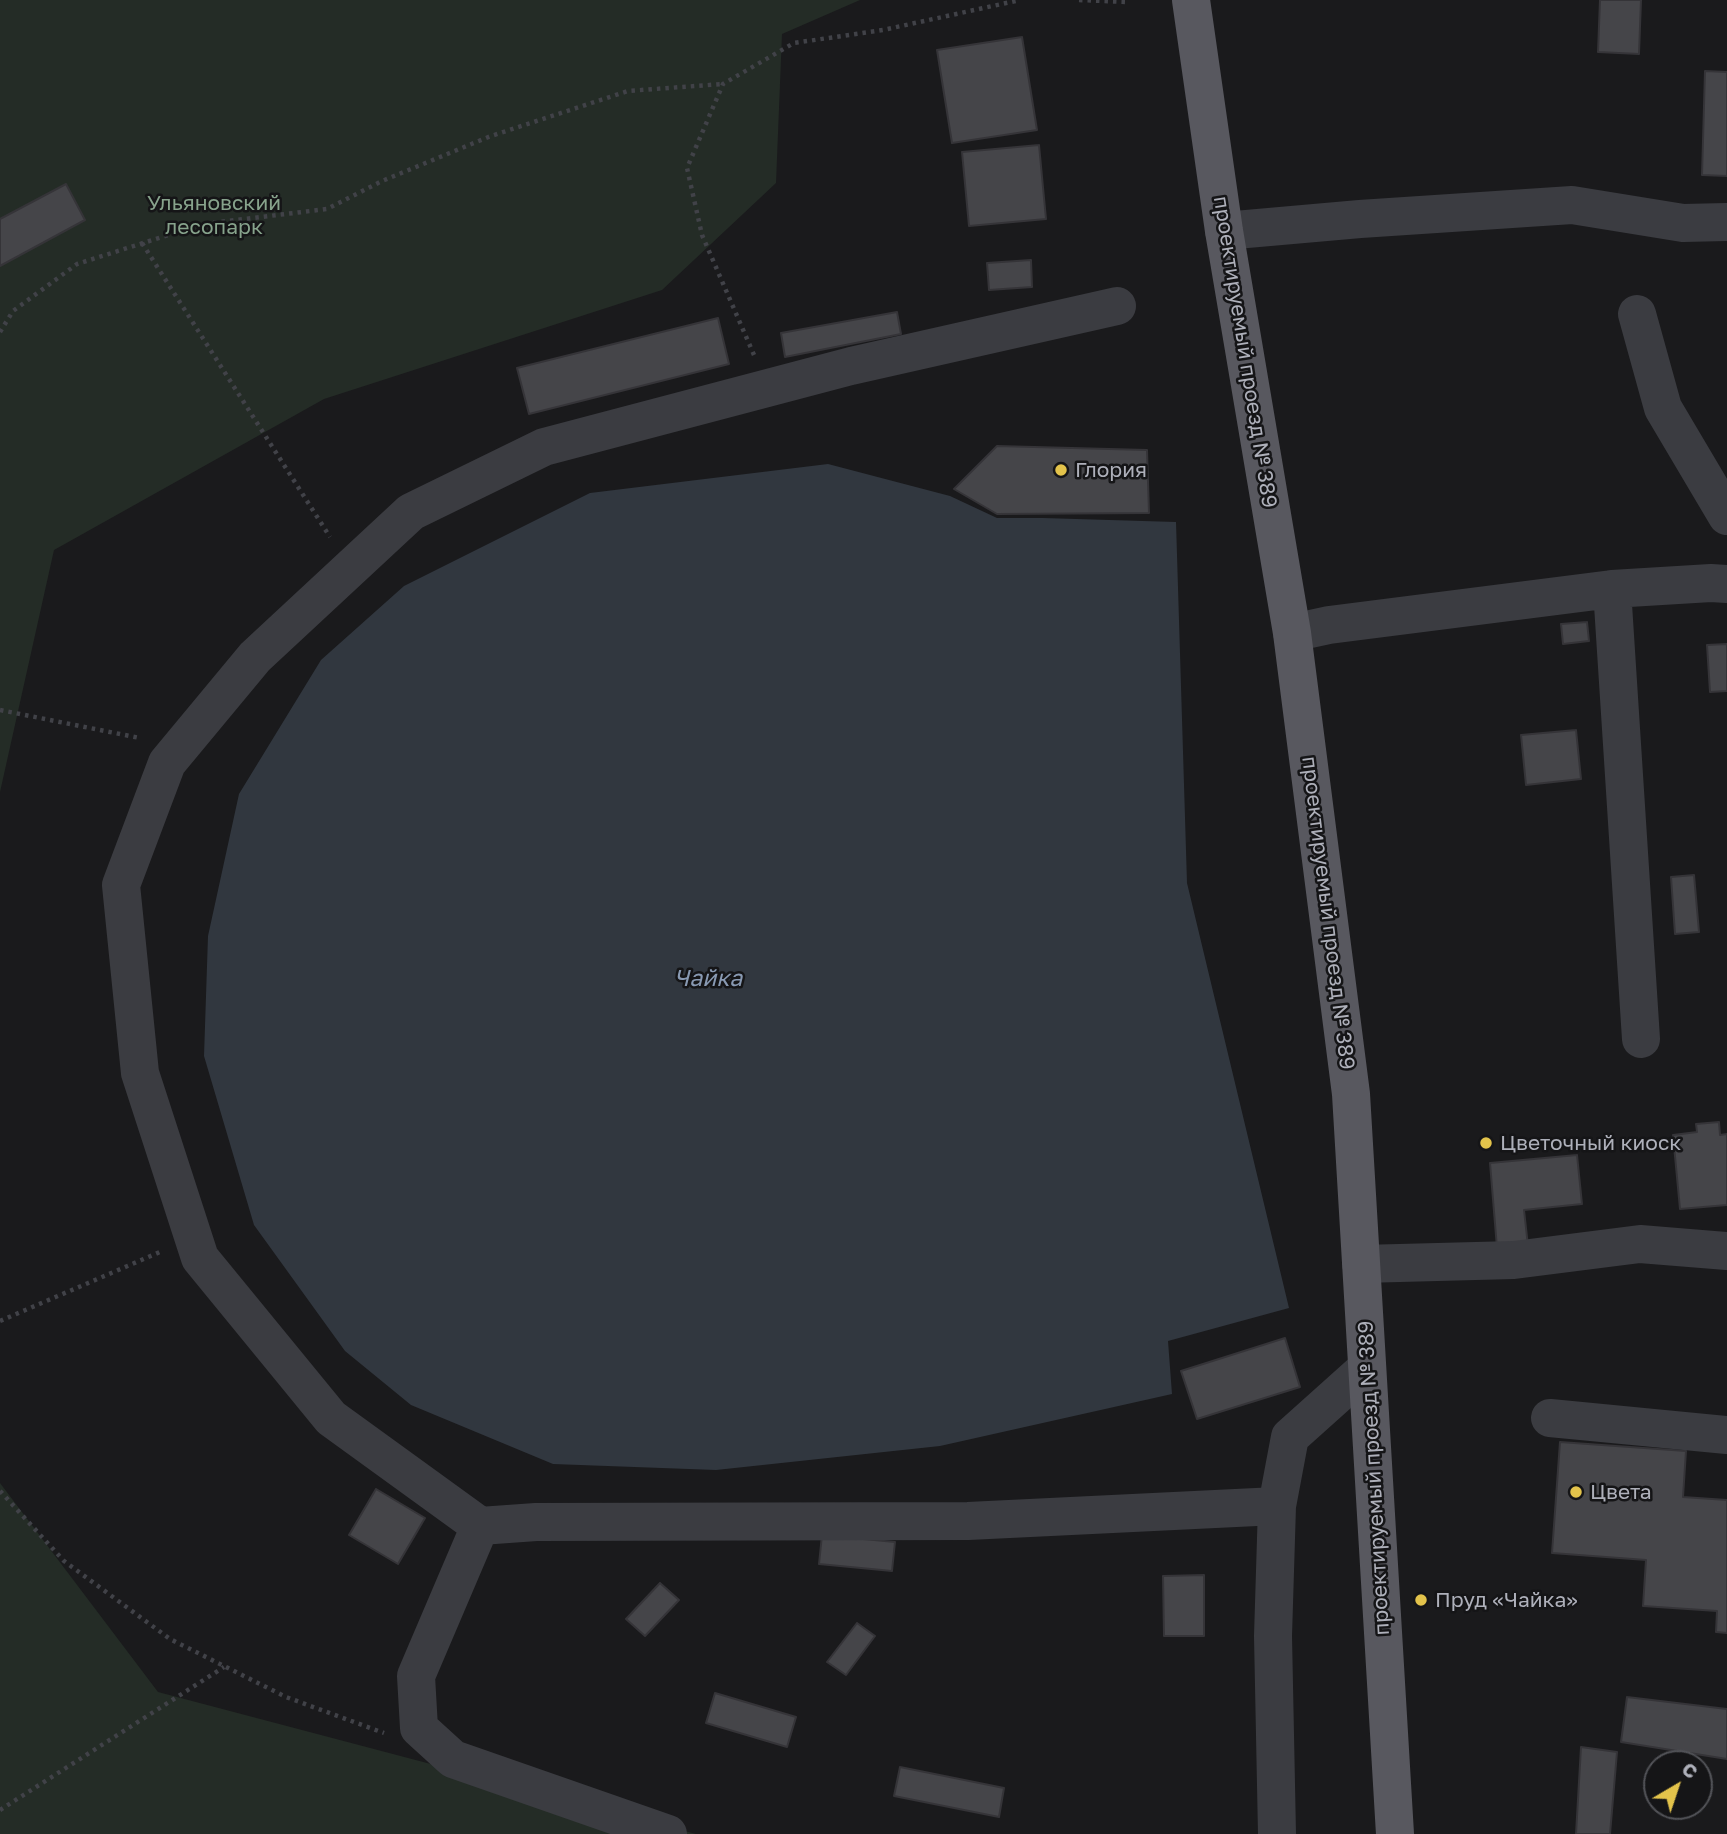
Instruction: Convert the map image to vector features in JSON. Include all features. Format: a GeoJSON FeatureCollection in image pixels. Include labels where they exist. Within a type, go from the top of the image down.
{"type":"FeatureCollection","features":[{"type":"Feature","properties":{"kind":"main road","name":"проектируемый проезд № 389"},"geometry":{"type":"LineString","coordinates":[[1191,0],[1224,231],[1293,633],[1351,1094],[1395,1834]]}},
{"type":"Feature","properties":{"kind":"street"},"geometry":{"type":"LineString","coordinates":[[1224,231],[1572,205],[1683,223],[1727,222]]}},
{"type":"Feature","properties":{"kind":"street"},"geometry":{"type":"LineString","coordinates":[[1117,306],[851,366],[544,447],[411,512],[255,657],[167,763],[121,885],[140,1073],[200,1258],[331,1418],[480,1526],[536,1522],[968,1521],[1276,1506]]}},
{"type":"Feature","properties":{"kind":"street"},"geometry":{"type":"LineString","coordinates":[[1637,314],[1663,408],[1727,516]]}},
{"type":"Feature","properties":{"kind":"street"},"geometry":{"type":"LineString","coordinates":[[1293,633],[1340,623],[1612,589],[1727,584]]}},
{"type":"Feature","properties":{"kind":"street"},"geometry":{"type":"LineString","coordinates":[[1612,589],[1641,1039]]}},
{"type":"Feature","properties":{"kind":"street"},"geometry":{"type":"LineString","coordinates":[[1361,1264],[1514,1260],[1640,1244],[1727,1251]]}},
{"type":"Feature","properties":{"kind":"street"},"geometry":{"type":"LineString","coordinates":[[1278,1834],[1272,1636],[1276,1506],[1290,1437],[1367,1368]]}},
{"type":"Feature","properties":{"kind":"street"},"geometry":{"type":"LineString","coordinates":[[1550,1418],[1727,1435]]}},
{"type":"Feature","properties":{"kind":"street"},"geometry":{"type":"LineString","coordinates":[[480,1526],[415,1676],[419,1728],[453,1759],[668,1834]]}},
{"type":"Feature","properties":{"kind":"path"},"geometry":{"type":"LineString","coordinates":[[0,332],[13,311],[77,264],[203,223],[327,209],[382,181],[491,136],[628,91],[723,83],[794,43],[883,30],[1020,0]]}},
{"type":"Feature","properties":{"kind":"path"},"geometry":{"type":"LineString","coordinates":[[1079,0],[1126,2]]}},
{"type":"Feature","properties":{"kind":"path"},"geometry":{"type":"LineString","coordinates":[[723,83],[687,168],[702,235],[768,388]]}},
{"type":"Feature","properties":{"kind":"path"},"geometry":{"type":"LineString","coordinates":[[142,243],[350,569]]}},
{"type":"Feature","properties":{"kind":"path"},"geometry":{"type":"LineString","coordinates":[[0,710],[181,746]]}},
{"type":"Feature","properties":{"kind":"path"},"geometry":{"type":"LineString","coordinates":[[0,1321],[193,1237]]}},
{"type":"Feature","properties":{"kind":"path"},"geometry":{"type":"LineString","coordinates":[[0,1491],[64,1561],[170,1639],[286,1697],[389,1735]]}},
{"type":"Feature","properties":{"kind":"path"},"geometry":{"type":"LineString","coordinates":[[0,1810],[224,1667]]}},
{"type":"Feature","properties":{"kind":"green space","name":"Ульяновский лесопарк"},"geometry":{"type":"Polygon","coordinates":[[[0,0],[860,0],[782,34],[776,183],[662,290],[324,399],[54,550],[0,792],[0,0]]]}},
{"type":"Feature","properties":{"kind":"green space"},"geometry":{"type":"Polygon","coordinates":[[[0,1483],[158,1692],[696,1834],[0,1834],[0,1483]]]}},
{"type":"Feature","properties":{"kind":"water","name":"Чайка"},"geometry":{"type":"Polygon","coordinates":[[[828,464],[950,496],[997,518],[1176,522],[1187,883],[1289,1308],[1168,1341],[1172,1394],[940,1446],[716,1470],[553,1464],[411,1405],[345,1351],[254,1225],[204,1056],[208,936],[239,794],[321,660],[404,586],[590,493],[828,464]]]}},
{"type":"Feature","properties":{"kind":"building"},"geometry":{"type":"Polygon","coordinates":[[[1600,0],[1641,0],[1639,54],[1598,52],[1600,0]]]}},
{"type":"Feature","properties":{"kind":"building"},"geometry":{"type":"Polygon","coordinates":[[[1022,37],[1037,130],[952,143],[937,50],[1022,37]]]}},
{"type":"Feature","properties":{"kind":"building"},"geometry":{"type":"Polygon","coordinates":[[[1705,71],[1727,72],[1727,176],[1702,175],[1705,71]]]}},
{"type":"Feature","properties":{"kind":"building"},"geometry":{"type":"Polygon","coordinates":[[[1039,145],[1046,219],[969,226],[962,152],[1039,145]]]}},
{"type":"Feature","properties":{"kind":"building"},"geometry":{"type":"Polygon","coordinates":[[[66,184],[85,220],[0,266],[0,219],[66,184]]]}},
{"type":"Feature","properties":{"kind":"building"},"geometry":{"type":"Polygon","coordinates":[[[1031,260],[1032,287],[989,290],[987,263],[1031,260]]]}},
{"type":"Feature","properties":{"kind":"building"},"geometry":{"type":"Polygon","coordinates":[[[897,312],[901,334],[785,357],[781,333],[897,312]]]}},
{"type":"Feature","properties":{"kind":"building"},"geometry":{"type":"Polygon","coordinates":[[[718,318],[729,364],[529,414],[517,368],[718,318]]]}},
{"type":"Feature","properties":{"kind":"building","name":"Глория"},"geometry":{"type":"Polygon","coordinates":[[[997,446],[1147,450],[1149,513],[997,514],[954,489],[997,446]]]}},
{"type":"Feature","properties":{"kind":"building"},"geometry":{"type":"Polygon","coordinates":[[[1587,622],[1589,641],[1563,644],[1561,624],[1587,622]]]}},
{"type":"Feature","properties":{"kind":"building"},"geometry":{"type":"Polygon","coordinates":[[[1727,644],[1727,691],[1710,692],[1707,645],[1727,644]]]}},
{"type":"Feature","properties":{"kind":"building"},"geometry":{"type":"Polygon","coordinates":[[[1576,730],[1581,779],[1526,785],[1521,735],[1576,730]]]}},
{"type":"Feature","properties":{"kind":"building"},"geometry":{"type":"Polygon","coordinates":[[[1694,875],[1699,932],[1675,934],[1671,877],[1694,875]]]}},
{"type":"Feature","properties":{"kind":"building"},"geometry":{"type":"Polygon","coordinates":[[[1719,1122],[1720,1135],[1727,1134],[1727,1205],[1680,1209],[1673,1135],[1697,1132],[1696,1124],[1719,1122]]]}},
{"type":"Feature","properties":{"kind":"building"},"geometry":{"type":"Polygon","coordinates":[[[1577,1155],[1582,1204],[1524,1210],[1528,1246],[1497,1248],[1490,1163],[1577,1155]]]}},
{"type":"Feature","properties":{"kind":"building"},"geometry":{"type":"Polygon","coordinates":[[[1285,1338],[1300,1387],[1197,1419],[1181,1371],[1285,1338]]]}},
{"type":"Feature","properties":{"kind":"building"},"geometry":{"type":"Polygon","coordinates":[[[1560,1442],[1686,1451],[1683,1497],[1727,1500],[1727,1633],[1716,1632],[1717,1611],[1643,1606],[1646,1560],[1552,1553],[1560,1442]]]}},
{"type":"Feature","properties":{"kind":"building"},"geometry":{"type":"Polygon","coordinates":[[[376,1489],[425,1518],[398,1564],[349,1535],[376,1489]]]}},
{"type":"Feature","properties":{"kind":"building"},"geometry":{"type":"Polygon","coordinates":[[[822,1535],[895,1542],[892,1571],[819,1564],[822,1535]]]}},
{"type":"Feature","properties":{"kind":"building"},"geometry":{"type":"Polygon","coordinates":[[[1204,1575],[1204,1636],[1164,1636],[1163,1576],[1204,1575]]]}},
{"type":"Feature","properties":{"kind":"building"},"geometry":{"type":"Polygon","coordinates":[[[660,1583],[679,1600],[645,1636],[626,1619],[660,1583]]]}},
{"type":"Feature","properties":{"kind":"building"},"geometry":{"type":"Polygon","coordinates":[[[857,1623],[875,1636],[846,1675],[827,1662],[857,1623]]]}},
{"type":"Feature","properties":{"kind":"building"},"geometry":{"type":"Polygon","coordinates":[[[715,1693],[796,1717],[787,1747],[706,1723],[715,1693]]]}},
{"type":"Feature","properties":{"kind":"building"},"geometry":{"type":"Polygon","coordinates":[[[1627,1697],[1727,1709],[1727,1759],[1713,1757],[1713,1750],[1671,1750],[1621,1742],[1627,1697]]]}},
{"type":"Feature","properties":{"kind":"building"},"geometry":{"type":"Polygon","coordinates":[[[1581,1747],[1617,1752],[1610,1834],[1576,1834],[1581,1747]]]}},
{"type":"Feature","properties":{"kind":"building"},"geometry":{"type":"Polygon","coordinates":[[[900,1767],[1004,1788],[999,1817],[894,1796],[900,1767]]]}},
{"type":"Feature","properties":{"kind":"place","name":"Глория"},"geometry":{"type":"Point","coordinates":[1061,470]}},
{"type":"Feature","properties":{"kind":"place","name":"Цветочный киоск"},"geometry":{"type":"Point","coordinates":[1486,1143]}},
{"type":"Feature","properties":{"kind":"place","name":"Цвета"},"geometry":{"type":"Point","coordinates":[1576,1492]}},
{"type":"Feature","properties":{"kind":"place","name":"Пруд «Чайка»"},"geometry":{"type":"Point","coordinates":[1421,1600]}}]}
